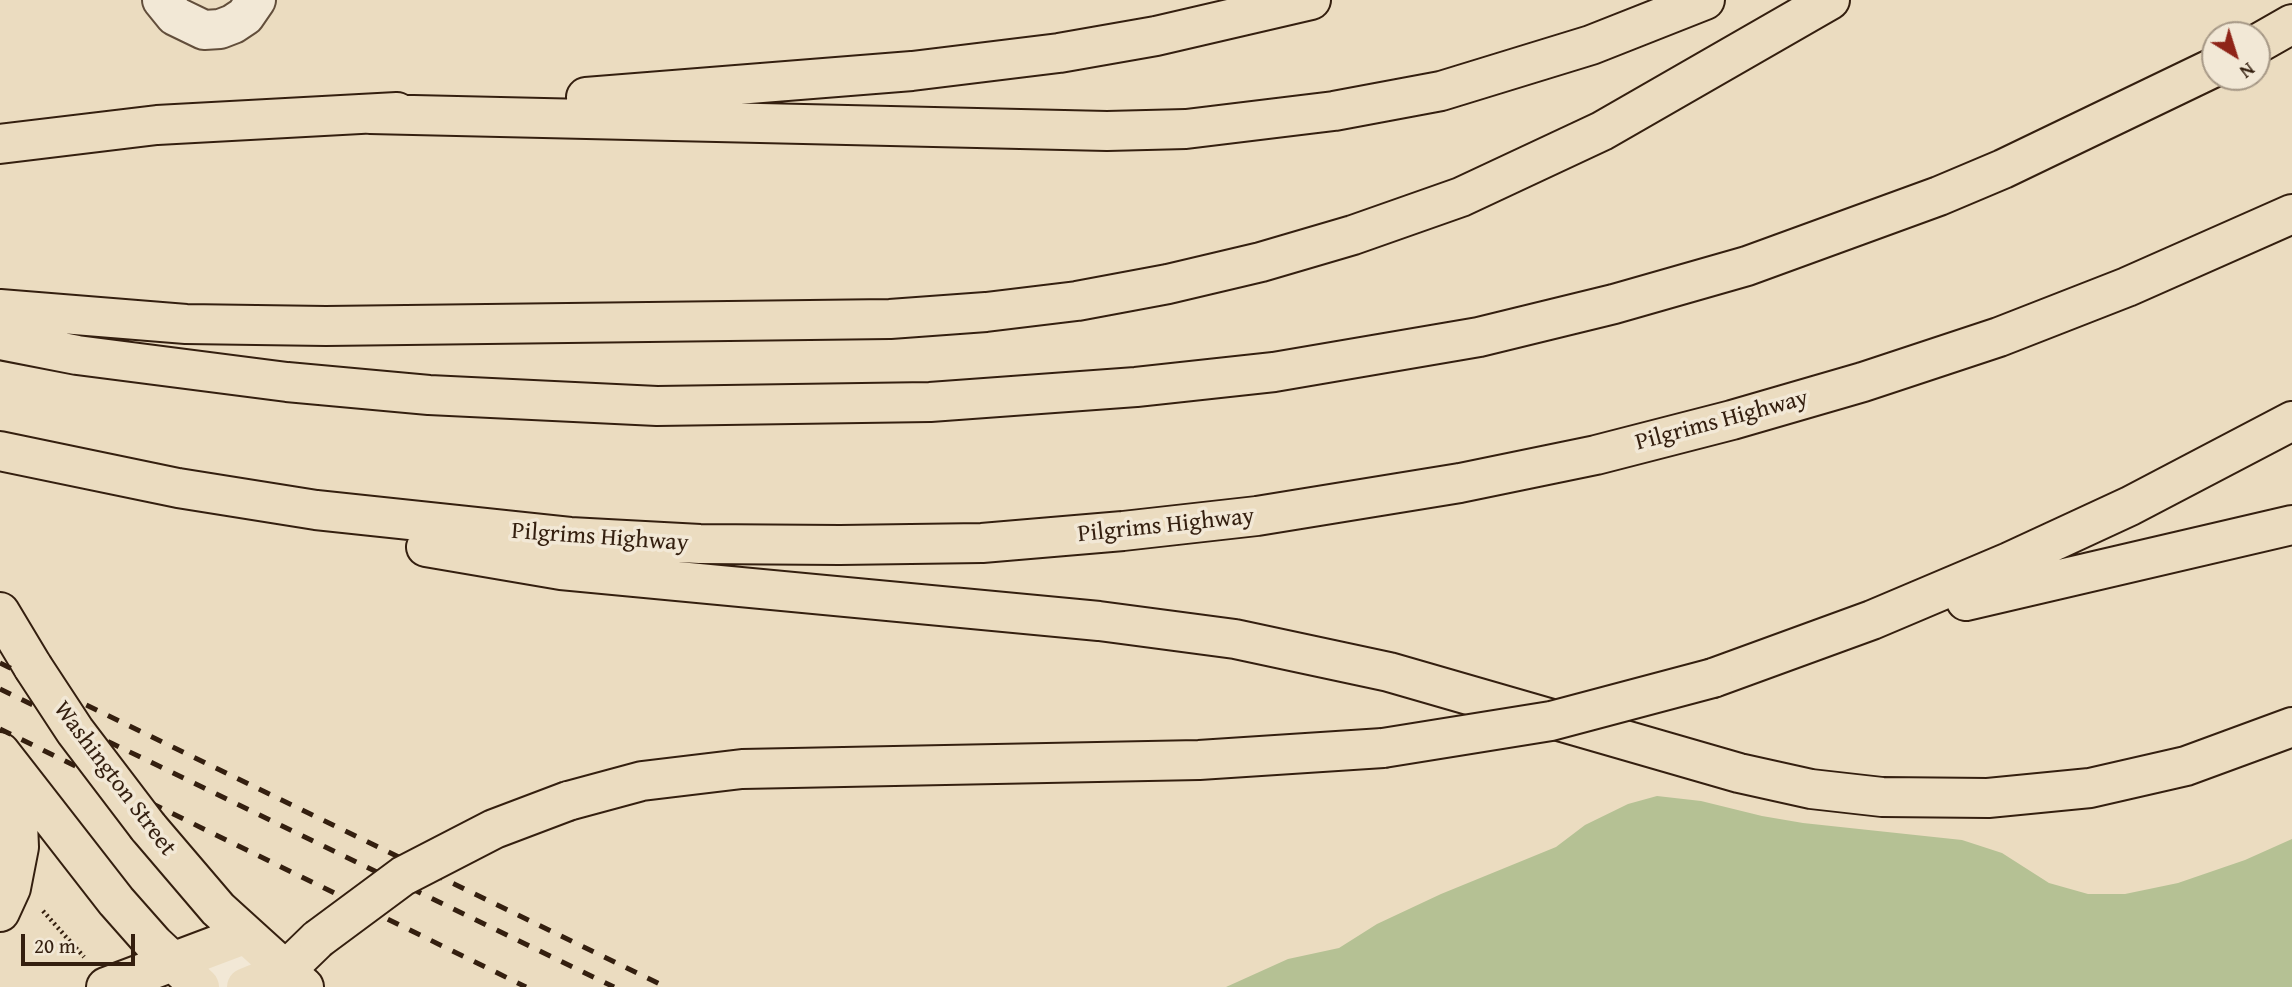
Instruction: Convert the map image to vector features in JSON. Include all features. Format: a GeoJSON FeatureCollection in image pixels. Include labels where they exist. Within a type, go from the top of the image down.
{"type":"FeatureCollection","features":[{"type":"Feature","properties":{"kind":"main road"},"geometry":{"type":"LineString","coordinates":[[0,144],[157,125],[370,114],[961,66],[1144,38],[1311,0]]}},
{"type":"Feature","properties":{"kind":"main road"},"geometry":{"type":"LineString","coordinates":[[370,114],[1107,131],[1199,128],[1334,111],[1441,91],[1591,45],[1705,0]]}},
{"type":"Feature","properties":{"kind":"main road"},"geometry":{"type":"LineString","coordinates":[[0,309],[186,324],[340,326],[890,318],[986,312],[1077,301],[1168,284],[1261,262],[1353,235],[1461,197],[1612,126],[1830,0]]}},
{"type":"Feature","properties":{"kind":"main road"},"geometry":{"type":"LineString","coordinates":[[2271,36],[2292,24]]}},
{"type":"Feature","properties":{"kind":"main road"},"geometry":{"type":"LineString","coordinates":[[0,340],[77,355],[287,382],[441,395],[657,407],[944,401],[1136,387],[1261,373],[1479,337],[1614,304],[1747,266],[1901,211],[2003,169],[2201,74]]}},
{"type":"Feature","properties":{"kind":"main road","name":"Pilgrims Highway"},"geometry":{"type":"LineString","coordinates":[[0,451],[178,488],[316,510],[439,526],[700,544],[982,542],[1257,516],[1528,470],[1666,438],[1797,401],[1932,360],[2037,322],[2127,287],[2292,214]]}},
{"type":"Feature","properties":{"kind":"main road"},"geometry":{"type":"LineString","coordinates":[[1713,678],[1872,620],[2009,562],[2164,489],[2292,421]]}},
{"type":"Feature","properties":{"kind":"main road"},"geometry":{"type":"LineString","coordinates":[[178,488],[383,538],[561,570],[1099,621],[1276,646],[1390,672],[1739,773],[1847,794],[1954,799],[2021,796],[2090,788],[2186,766],[2292,727]]}},
{"type":"Feature","properties":{"kind":"main road"},"geometry":{"type":"LineString","coordinates":[[246,987],[289,982],[318,939],[374,895],[494,829],[568,801],[642,781],[754,768],[1199,760],[1383,748],[1551,721],[1713,678],[1966,601],[2292,525]]}},
{"type":"Feature","properties":{"kind":"main road","name":"Washington Street"},"geometry":{"type":"LineString","coordinates":[[0,612],[75,731],[148,827],[289,982]]}},
{"type":"Feature","properties":{"kind":"main road"},"geometry":{"type":"LineString","coordinates":[[2,755],[18,824],[19,847],[11,888],[18,907]]}},
{"type":"Feature","properties":{"kind":"main road"},"geometry":{"type":"LineString","coordinates":[[2,755],[93,874],[171,961],[200,987]]}},
{"type":"Feature","properties":{"kind":"main road"},"geometry":{"type":"LineString","coordinates":[[97,974],[171,961],[244,934]]}},
{"type":"Feature","properties":{"kind":"street"},"geometry":{"type":"LineString","coordinates":[[162,0],[175,16],[204,30],[220,29],[245,16],[256,0]]}},
{"type":"Feature","properties":{"kind":"street"},"geometry":{"type":"LineString","coordinates":[[220,987],[244,934]]}},
{"type":"Feature","properties":{"kind":"path"},"geometry":{"type":"LineString","coordinates":[[18,907],[97,974]]}},
{"type":"Feature","properties":{"kind":"green space"},"geometry":{"type":"Polygon","coordinates":[[[1657,796],[1701,801],[1803,823],[1962,840],[2002,853],[2049,883],[2088,894],[2125,894],[2178,883],[2245,860],[2292,839],[2292,987],[1226,987],[1288,959],[1339,948],[1377,924],[1441,894],[1556,847],[1585,825],[1628,804],[1657,796]]]}},
{"type":"Feature","properties":{"kind":"railway"},"geometry":{"type":"LineString","coordinates":[[0,663],[666,987]]}},
{"type":"Feature","properties":{"kind":"railway"},"geometry":{"type":"LineString","coordinates":[[0,689],[614,987]]}},
{"type":"Feature","properties":{"kind":"railway"},"geometry":{"type":"LineString","coordinates":[[0,729],[526,987]]}}]}
